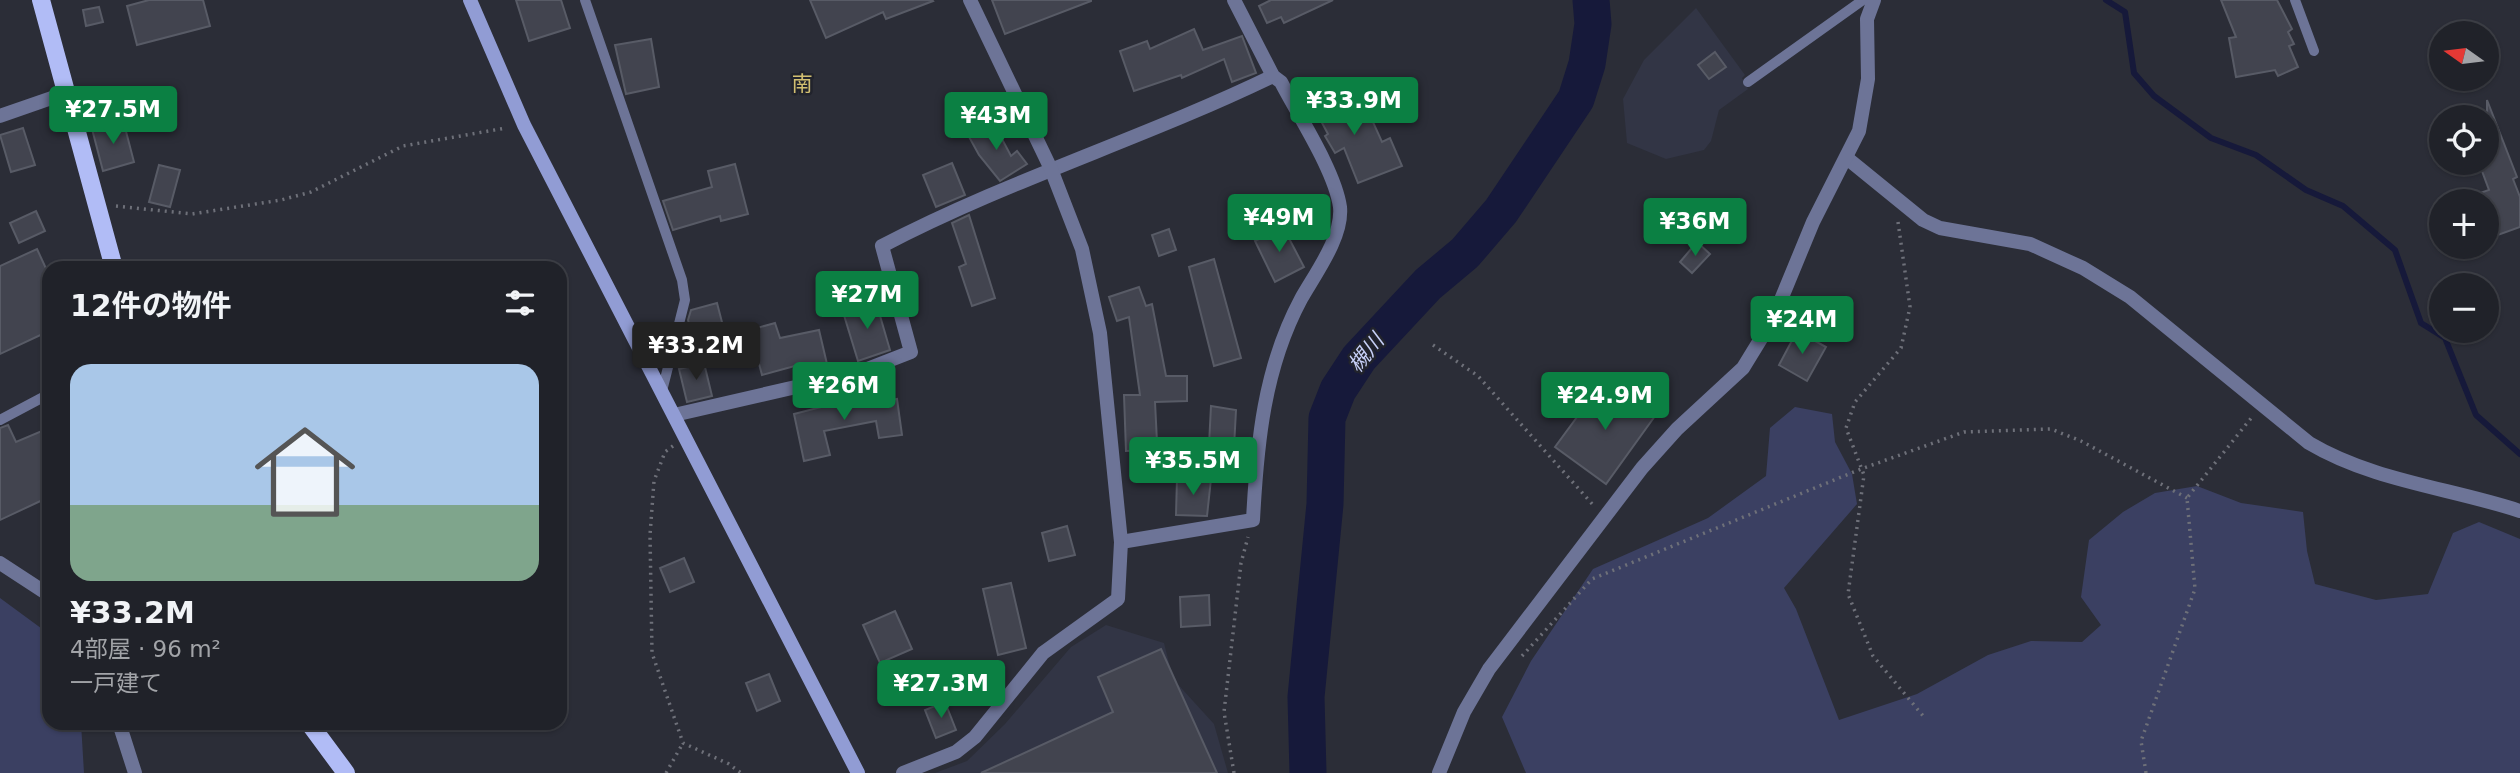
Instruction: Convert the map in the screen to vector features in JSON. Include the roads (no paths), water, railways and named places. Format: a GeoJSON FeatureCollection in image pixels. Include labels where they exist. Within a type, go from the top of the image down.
{"type":"FeatureCollection","features":[{"type":"Feature","properties":{"kind":"main road"},"geometry":{"type":"LineString","coordinates":[[41,0],[112,261]]}},
{"type":"Feature","properties":{"kind":"main road"},"geometry":{"type":"LineString","coordinates":[[314,730],[346,773]]}},
{"type":"Feature","properties":{"kind":"street"},"geometry":{"type":"LineString","coordinates":[[470,0],[524,125],[858,773]]}},
{"type":"Feature","properties":{"kind":"street"},"geometry":{"type":"LineString","coordinates":[[903,773],[956,752],[975,737],[1043,653],[1118,599],[1121,542],[1100,333],[1082,249],[1051,169],[970,0]]}},
{"type":"Feature","properties":{"kind":"street"},"geometry":{"type":"LineString","coordinates":[[1121,542],[1253,520],[1256,468],[1268,380],[1286,327],[1333,239],[1340,209],[1321,159],[1281,82],[1273,76],[1234,0]]}},
{"type":"Feature","properties":{"kind":"street"},"geometry":{"type":"LineString","coordinates":[[1439,773],[1464,712],[1493,664],[1677,429],[1743,368],[1773,319],[1813,222],[1848,159],[1859,131],[1868,79],[1867,19],[1874,0]]}},
{"type":"Feature","properties":{"kind":"street"},"geometry":{"type":"LineString","coordinates":[[674,415],[858,373],[911,352],[882,246],[929,221],[1216,103],[1273,76]]}},
{"type":"Feature","properties":{"kind":"street"},"geometry":{"type":"LineString","coordinates":[[0,116],[66,93]]}},
{"type":"Feature","properties":{"kind":"street"},"geometry":{"type":"LineString","coordinates":[[1848,159],[1923,220],[1940,228],[2030,244],[2083,268],[2130,297],[2309,443],[2336,459],[2361,470],[2472,495],[2520,511]]}},
{"type":"Feature","properties":{"kind":"street"},"geometry":{"type":"LineString","coordinates":[[0,563],[42,590]]}},
{"type":"Feature","properties":{"kind":"street"},"geometry":{"type":"LineString","coordinates":[[121,730],[135,773]]}},
{"type":"Feature","properties":{"kind":"lane"},"geometry":{"type":"LineString","coordinates":[[585,0],[682,280],[685,300],[662,391]]}},
{"type":"Feature","properties":{"kind":"lane"},"geometry":{"type":"LineString","coordinates":[[1748,82],[1863,0]]}},
{"type":"Feature","properties":{"kind":"lane"},"geometry":{"type":"LineString","coordinates":[[2295,0],[2314,51]]}},
{"type":"Feature","properties":{"kind":"lane"},"geometry":{"type":"LineString","coordinates":[[0,420],[42,398]]}},
{"type":"Feature","properties":{"kind":"waterway","name":"槻川"},"geometry":{"type":"LineString","coordinates":[[1308,773],[1306,697],[1325,504],[1327,418],[1338,390],[1359,358],[1428,284],[1465,253],[1501,211],[1576,99],[1587,64],[1593,24],[1591,0]]}},
{"type":"Feature","properties":{"kind":"waterway"},"geometry":{"type":"LineString","coordinates":[[2106,0],[2125,12],[2134,73],[2154,96],[2211,138],[2256,155],[2306,190],[2343,206],[2395,250],[2421,323],[2445,338],[2476,415],[2520,454]]}},
{"type":"Feature","properties":{"kind":"district","name":"南"},"geometry":{"type":"Point","coordinates":[802,84]}}]}
